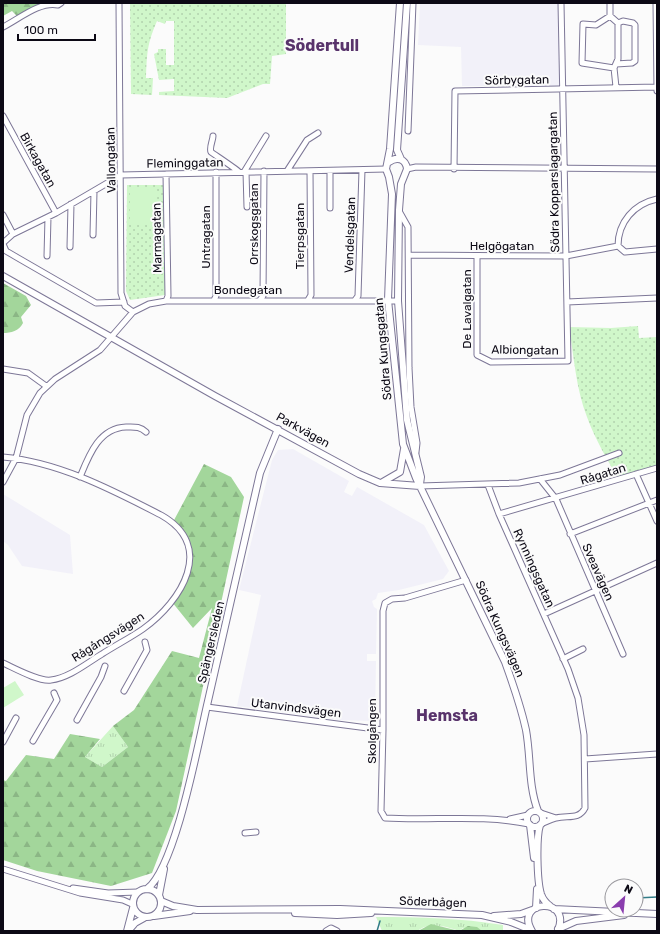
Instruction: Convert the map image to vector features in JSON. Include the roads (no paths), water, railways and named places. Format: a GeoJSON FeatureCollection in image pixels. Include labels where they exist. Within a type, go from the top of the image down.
{"type":"FeatureCollection","features":[{"type":"Feature","properties":{"kind":"main road"},"geometry":{"type":"LineString","coordinates":[[386,169],[389,162],[400,3]]}},
{"type":"Feature","properties":{"kind":"main road"},"geometry":{"type":"LineString","coordinates":[[407,3],[397,150],[401,159],[406,163],[408,169]]}},
{"type":"Feature","properties":{"kind":"main road"},"geometry":{"type":"LineString","coordinates":[[389,162],[394,158],[401,159]]}},
{"type":"Feature","properties":{"kind":"main road","name":"Södra Kungsgatan"},"geometry":{"type":"LineString","coordinates":[[386,169],[392,194],[388,300],[404,448],[420,486]]}},
{"type":"Feature","properties":{"kind":"main road","name":"Södra Kungsgatan"},"geometry":{"type":"LineString","coordinates":[[408,169],[403,178],[399,210],[398,300],[407,420],[420,477],[420,486]]}},
{"type":"Feature","properties":{"kind":"main road"},"geometry":{"type":"LineString","coordinates":[[389,177],[397,180],[403,178]]}},
{"type":"Feature","properties":{"kind":"main road","name":"Parkvägen"},"geometry":{"type":"LineString","coordinates":[[3,276],[359,474],[380,483],[420,486]]}},
{"type":"Feature","properties":{"kind":"main road","name":"Spängersleden"},"geometry":{"type":"LineString","coordinates":[[147,889],[154,883],[165,860],[180,816],[197,756],[260,474],[278,429]]}},
{"type":"Feature","properties":{"kind":"main road"},"geometry":{"type":"LineString","coordinates":[[380,483],[400,472],[404,448]]}},
{"type":"Feature","properties":{"kind":"main road","name":"Södra Kungsvägen"},"geometry":{"type":"LineString","coordinates":[[420,486],[504,662],[517,697],[526,730],[532,790],[539,812]]}},
{"type":"Feature","properties":{"kind":"main road","name":"Södra Kungsvägen"},"geometry":{"type":"LineString","coordinates":[[528,814],[532,790]]}},
{"type":"Feature","properties":{"kind":"main road"},"geometry":{"type":"LineString","coordinates":[[532,930],[529,918],[535,909],[537,888],[528,814],[533,811],[539,812],[543,819],[540,825],[538,844],[540,888],[544,901],[560,918],[557,930]]}},
{"type":"Feature","properties":{"kind":"main road"},"geometry":{"type":"LineString","coordinates":[[530,825],[534,827],[540,825]]}},
{"type":"Feature","properties":{"kind":"main road","name":"Spängersleden"},"geometry":{"type":"LineString","coordinates":[[160,898],[165,860]]}},
{"type":"Feature","properties":{"kind":"main road"},"geometry":{"type":"LineString","coordinates":[[147,889],[156,892],[160,898],[158,912],[154,916],[144,918],[135,923],[128,931],[135,895],[138,892],[147,889]]}},
{"type":"Feature","properties":{"kind":"main road","name":"Söderbågen"},"geometry":{"type":"LineString","coordinates":[[160,898],[173,906],[197,910]]}},
{"type":"Feature","properties":{"kind":"main road","name":"Söderbågen"},"geometry":{"type":"LineString","coordinates":[[154,916],[197,910],[279,911],[340,909],[377,912],[488,916],[521,914],[543,905],[552,908],[604,912]]}},
{"type":"Feature","properties":{"kind":"main road"},"geometry":{"type":"LineString","coordinates":[[132,906],[135,913],[144,918]]}},
{"type":"Feature","properties":{"kind":"main road"},"geometry":{"type":"LineString","coordinates":[[644,914],[657,914]]}},
{"type":"Feature","properties":{"kind":"main road","name":"Söderbågen"},"geometry":{"type":"LineString","coordinates":[[488,916],[511,922],[532,930]]}},
{"type":"Feature","properties":{"kind":"main road"},"geometry":{"type":"LineString","coordinates":[[557,930],[576,921],[604,918]]}},
{"type":"Feature","properties":{"kind":"street"},"geometry":{"type":"LineString","coordinates":[[3,27],[42,6],[52,3],[58,5],[61,3]]}},
{"type":"Feature","properties":{"kind":"street","name":"Vallongatan"},"geometry":{"type":"LineString","coordinates":[[119,3],[121,292],[124,302]]}},
{"type":"Feature","properties":{"kind":"street"},"geometry":{"type":"LineString","coordinates":[[408,131],[413,3]]}},
{"type":"Feature","properties":{"kind":"street","name":"Södra Kopparslagargatan"},"geometry":{"type":"LineString","coordinates":[[561,3],[568,361]]}},
{"type":"Feature","properties":{"kind":"street"},"geometry":{"type":"LineString","coordinates":[[610,3],[610,16],[618,23]]}},
{"type":"Feature","properties":{"kind":"street"},"geometry":{"type":"LineString","coordinates":[[656,3],[657,91]]}},
{"type":"Feature","properties":{"kind":"street"},"geometry":{"type":"LineString","coordinates":[[610,16],[596,25],[582,24],[582,63],[615,66],[632,63],[635,58],[635,25],[633,22],[623,21],[618,23]]}},
{"type":"Feature","properties":{"kind":"street"},"geometry":{"type":"LineString","coordinates":[[616,87],[615,66],[618,23]]}},
{"type":"Feature","properties":{"kind":"street","name":"Sörbygatan"},"geometry":{"type":"LineString","coordinates":[[454,169],[455,91],[657,87]]}},
{"type":"Feature","properties":{"kind":"street","name":"Birkagatan"},"geometry":{"type":"LineString","coordinates":[[3,116],[56,213]]}},
{"type":"Feature","properties":{"kind":"street"},"geometry":{"type":"LineString","coordinates":[[287,171],[307,140],[318,133]]}},
{"type":"Feature","properties":{"kind":"street"},"geometry":{"type":"LineString","coordinates":[[213,136],[210,150],[212,153],[243,172]]}},
{"type":"Feature","properties":{"kind":"street"},"geometry":{"type":"LineString","coordinates":[[247,207],[243,172],[266,136]]}},
{"type":"Feature","properties":{"kind":"street"},"geometry":{"type":"LineString","coordinates":[[408,169],[416,167],[454,169],[657,169]]}},
{"type":"Feature","properties":{"kind":"street","name":"Fleminggatan"},"geometry":{"type":"LineString","coordinates":[[124,302],[96,303],[6,251],[3,244],[13,234],[56,213],[121,175],[386,169]]}},
{"type":"Feature","properties":{"kind":"street","name":"Vendelsgatan"},"geometry":{"type":"LineString","coordinates":[[355,300],[358,296],[362,170]]}},
{"type":"Feature","properties":{"kind":"street","name":"Tierpsgatan"},"geometry":{"type":"LineString","coordinates":[[308,300],[311,295],[310,171]]}},
{"type":"Feature","properties":{"kind":"street"},"geometry":{"type":"LineString","coordinates":[[330,171],[330,208]]}},
{"type":"Feature","properties":{"kind":"street","name":"Untragatan"},"geometry":{"type":"LineString","coordinates":[[214,300],[216,296],[216,172]]}},
{"type":"Feature","properties":{"kind":"street","name":"Orrskogsgatan"},"geometry":{"type":"LineString","coordinates":[[260,300],[263,296],[264,172]]}},
{"type":"Feature","properties":{"kind":"street","name":"Marmagatan"},"geometry":{"type":"LineString","coordinates":[[166,174],[168,296],[166,301]]}},
{"type":"Feature","properties":{"kind":"street"},"geometry":{"type":"LineString","coordinates":[[93,235],[94,191]]}},
{"type":"Feature","properties":{"kind":"street"},"geometry":{"type":"LineString","coordinates":[[657,199],[639,206],[630,212],[622,226],[618,246],[625,252],[657,249]]}},
{"type":"Feature","properties":{"kind":"street"},"geometry":{"type":"LineString","coordinates":[[70,247],[71,204]]}},
{"type":"Feature","properties":{"kind":"street","name":"Södra Kungsgatan"},"geometry":{"type":"LineString","coordinates":[[399,210],[408,227],[409,368],[411,407],[417,443],[415,457]]}},
{"type":"Feature","properties":{"kind":"street"},"geometry":{"type":"LineString","coordinates":[[3,215],[13,234]]}},
{"type":"Feature","properties":{"kind":"street"},"geometry":{"type":"LineString","coordinates":[[48,217],[48,256]]}},
{"type":"Feature","properties":{"kind":"street","name":"Helgögatan"},"geometry":{"type":"LineString","coordinates":[[409,255],[477,257],[566,256],[618,246]]}},
{"type":"Feature","properties":{"kind":"street","name":"De Lavalgatan"},"geometry":{"type":"LineString","coordinates":[[477,257],[477,355],[482,358]]}},
{"type":"Feature","properties":{"kind":"street"},"geometry":{"type":"LineString","coordinates":[[567,302],[657,298]]}},
{"type":"Feature","properties":{"kind":"street","name":"Bondegatan"},"geometry":{"type":"LineString","coordinates":[[46,386],[100,350],[133,312],[148,304],[166,301],[214,300],[398,300]]}},
{"type":"Feature","properties":{"kind":"street"},"geometry":{"type":"LineString","coordinates":[[124,302],[133,312]]}},
{"type":"Feature","properties":{"kind":"street","name":"Albiongatan"},"geometry":{"type":"LineString","coordinates":[[482,358],[491,362],[568,361]]}},
{"type":"Feature","properties":{"kind":"street"},"geometry":{"type":"LineString","coordinates":[[3,369],[28,373],[46,386],[27,415],[16,458],[3,482]]}},
{"type":"Feature","properties":{"kind":"street"},"geometry":{"type":"LineString","coordinates":[[80,477],[96,444],[113,428],[135,426],[146,432]]}},
{"type":"Feature","properties":{"kind":"street","name":"Parkvägen"},"geometry":{"type":"LineString","coordinates":[[420,486],[519,483],[579,469],[618,453]]}},
{"type":"Feature","properties":{"kind":"street","name":"Rågångsvägen"},"geometry":{"type":"LineString","coordinates":[[3,457],[37,462],[80,477],[121,495],[173,522],[184,535],[190,549],[190,562],[186,580],[172,602],[144,628],[62,677],[46,680],[25,673],[3,663]]}},
{"type":"Feature","properties":{"kind":"street","name":"Rågatan"},"geometry":{"type":"LineString","coordinates":[[499,514],[556,499],[657,468]]}},
{"type":"Feature","properties":{"kind":"street"},"geometry":{"type":"LineString","coordinates":[[636,474],[657,521]]}},
{"type":"Feature","properties":{"kind":"street"},"geometry":{"type":"LineString","coordinates":[[540,479],[556,499]]}},
{"type":"Feature","properties":{"kind":"street","name":"Rynningsgatan"},"geometry":{"type":"LineString","coordinates":[[488,485],[499,514],[563,658],[579,706],[584,732],[586,802],[582,814],[577,816],[556,818]]}},
{"type":"Feature","properties":{"kind":"street","name":"Sveavägen"},"geometry":{"type":"LineString","coordinates":[[556,499],[623,654]]}},
{"type":"Feature","properties":{"kind":"street"},"geometry":{"type":"LineString","coordinates":[[570,534],[657,500]]}},
{"type":"Feature","properties":{"kind":"street"},"geometry":{"type":"LineString","coordinates":[[544,614],[657,563]]}},
{"type":"Feature","properties":{"kind":"street","name":"Skolgången"},"geometry":{"type":"LineString","coordinates":[[466,580],[406,598],[392,599],[386,603],[383,611],[381,811],[384,818],[464,818],[510,820],[530,825]]}},
{"type":"Feature","properties":{"kind":"street"},"geometry":{"type":"LineString","coordinates":[[124,692],[147,650],[145,642]]}},
{"type":"Feature","properties":{"kind":"street"},"geometry":{"type":"LineString","coordinates":[[563,658],[583,649]]}},
{"type":"Feature","properties":{"kind":"street"},"geometry":{"type":"LineString","coordinates":[[77,720],[102,677],[105,666]]}},
{"type":"Feature","properties":{"kind":"street"},"geometry":{"type":"LineString","coordinates":[[33,740],[57,700],[54,693]]}},
{"type":"Feature","properties":{"kind":"street","name":"Utanvindsvägen"},"geometry":{"type":"LineString","coordinates":[[207,707],[383,730]]}},
{"type":"Feature","properties":{"kind":"street"},"geometry":{"type":"LineString","coordinates":[[3,742],[16,718]]}},
{"type":"Feature","properties":{"kind":"street"},"geometry":{"type":"LineString","coordinates":[[585,759],[657,754]]}},
{"type":"Feature","properties":{"kind":"street"},"geometry":{"type":"LineString","coordinates":[[539,812],[556,818]]}},
{"type":"Feature","properties":{"kind":"street","name":"Skolgången"},"geometry":{"type":"LineString","coordinates":[[510,820],[528,814]]}},
{"type":"Feature","properties":{"kind":"street"},"geometry":{"type":"LineString","coordinates":[[540,825],[556,818]]}},
{"type":"Feature","properties":{"kind":"street"},"geometry":{"type":"LineString","coordinates":[[245,833],[256,832]]}},
{"type":"Feature","properties":{"kind":"street"},"geometry":{"type":"LineString","coordinates":[[3,869],[80,893],[123,900],[132,906]]}},
{"type":"Feature","properties":{"kind":"street"},"geometry":{"type":"LineString","coordinates":[[67,888],[108,892],[138,892]]}},
{"type":"Feature","properties":{"kind":"street"},"geometry":{"type":"LineString","coordinates":[[326,931],[332,928],[337,931]]}},
{"type":"Feature","properties":{"kind":"waterway"},"geometry":{"type":"LineString","coordinates":[[644,898],[657,897]]}},
{"type":"Feature","properties":{"kind":"waterway"},"geometry":{"type":"LineString","coordinates":[[377,931],[380,921]]}},
{"type":"Feature","properties":{"kind":"district","name":"Södertull"},"geometry":{"type":"Point","coordinates":[322,45]}},
{"type":"Feature","properties":{"kind":"district","name":"Hemsta"},"geometry":{"type":"Point","coordinates":[447,715]}}]}
